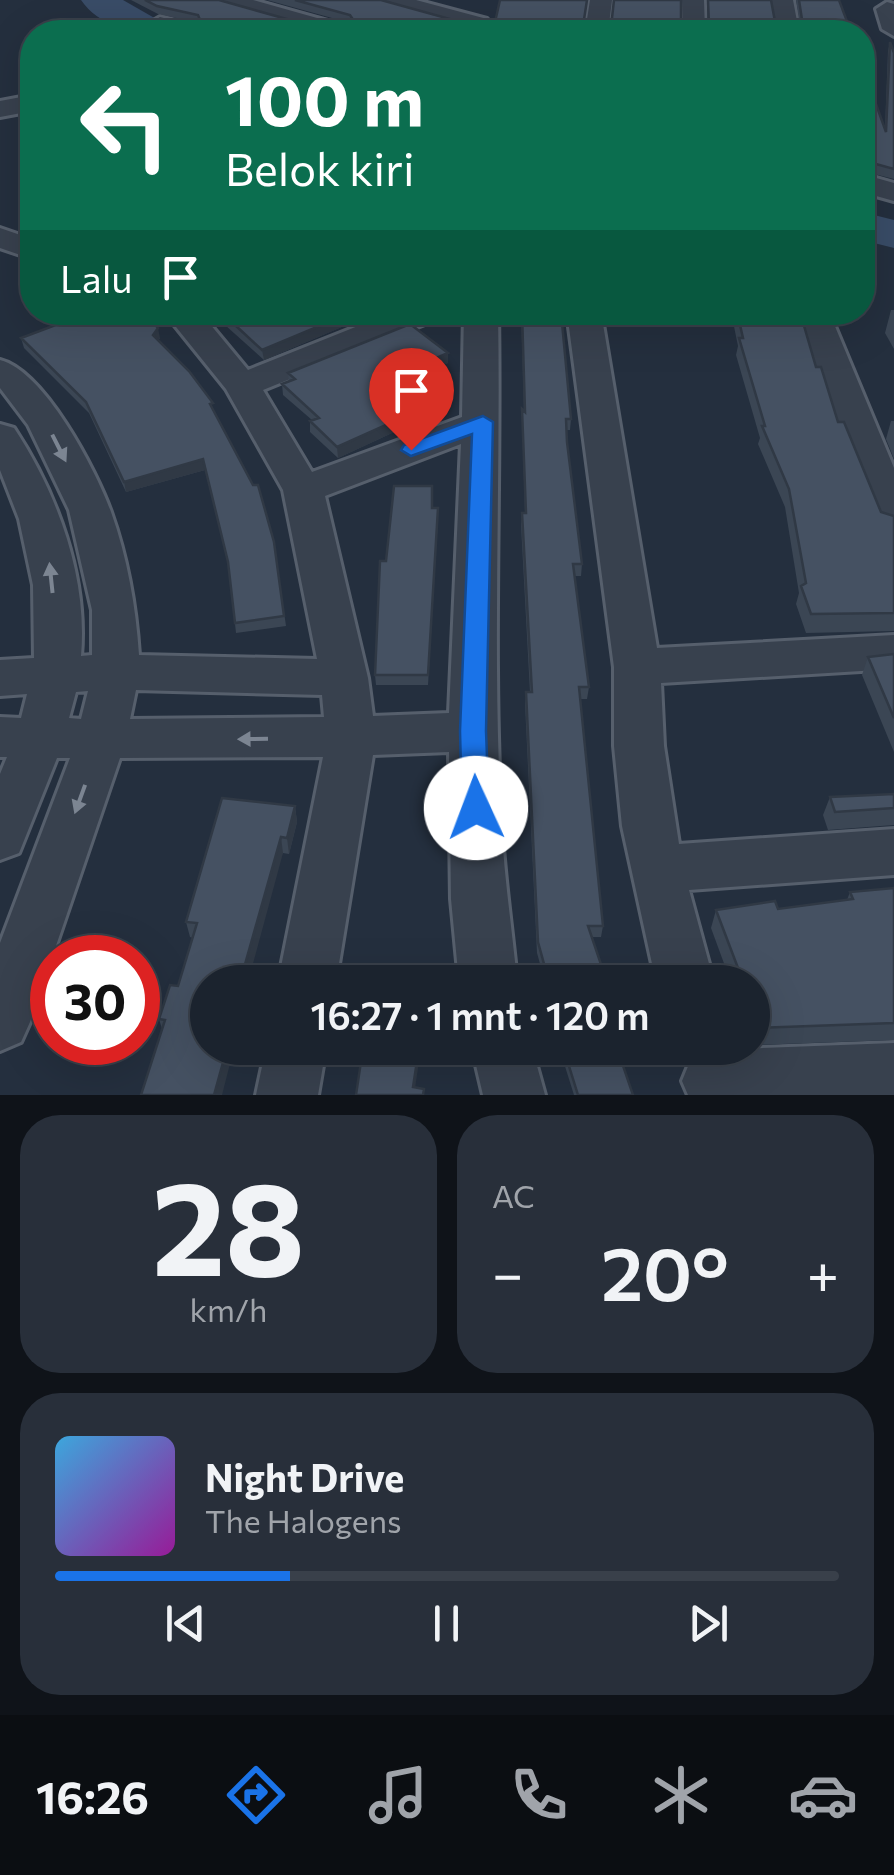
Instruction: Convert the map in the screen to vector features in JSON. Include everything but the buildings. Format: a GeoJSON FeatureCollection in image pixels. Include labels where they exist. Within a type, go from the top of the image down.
{"type":"FeatureCollection","features":[{"type":"Feature","properties":{"kind":"street"},"geometry":{"type":"LineString","coordinates":[[228,0],[299,20]]}},
{"type":"Feature","properties":{"kind":"street"},"geometry":{"type":"LineString","coordinates":[[390,0],[453,20]]}},
{"type":"Feature","properties":{"kind":"street"},"geometry":{"type":"LineString","coordinates":[[192,325],[242,385],[303,490],[344,678],[351,738],[311,965]]}},
{"type":"Feature","properties":{"kind":"street"},"geometry":{"type":"LineString","coordinates":[[242,385],[392,325]]}},
{"type":"Feature","properties":{"kind":"street"},"geometry":{"type":"LineString","coordinates":[[481,325],[483,422],[473,731],[480,924],[486,965]]}},
{"type":"Feature","properties":{"kind":"street"},"geometry":{"type":"LineString","coordinates":[[586,325],[637,666],[642,772],[680,965]]}},
{"type":"Feature","properties":{"kind":"street"},"geometry":{"type":"LineString","coordinates":[[817,325],[894,518]]}},
{"type":"Feature","properties":{"kind":"street"},"geometry":{"type":"LineString","coordinates":[[0,372],[11,378],[46,424],[90,510],[114,610],[116,672],[101,741],[0,1022]]}},
{"type":"Feature","properties":{"kind":"street"},"geometry":{"type":"LineString","coordinates":[[303,490],[483,422]]}},
{"type":"Feature","properties":{"kind":"street"},"geometry":{"type":"LineString","coordinates":[[0,436],[16,458],[46,534],[57,632],[56,675],[19,737],[0,837]]}},
{"type":"Feature","properties":{"kind":"street"},"geometry":{"type":"LineString","coordinates":[[637,666],[894,652]]}},
{"type":"Feature","properties":{"kind":"street"},"geometry":{"type":"LineString","coordinates":[[0,678],[116,672],[344,678]]}},
{"type":"Feature","properties":{"kind":"street"},"geometry":{"type":"LineString","coordinates":[[19,737],[101,741],[351,738],[473,731]]}},
{"type":"Feature","properties":{"kind":"street"},"geometry":{"type":"LineString","coordinates":[[659,870],[894,852]]}},
{"type":"Feature","properties":{"kind":"street"},"geometry":{"type":"LineString","coordinates":[[288,1095],[293,1065]]}},
{"type":"Feature","properties":{"kind":"street"},"geometry":{"type":"LineString","coordinates":[[506,1065],[514,1095]]}},
{"type":"Feature","properties":{"kind":"street"},"geometry":{"type":"LineString","coordinates":[[711,1075],[894,1074]]}},
{"type":"Feature","properties":{"kind":"waterway"},"geometry":{"type":"LineString","coordinates":[[98,0],[132,20]]}},
{"type":"Feature","properties":{"kind":"waterway"},"geometry":{"type":"LineString","coordinates":[[875,229],[894,234]]}},
{"type":"Feature","properties":{"kind":"route"},"geometry":{"type":"LineString","coordinates":[[411,450],[483,422],[473,731],[476,808]]}}]}
